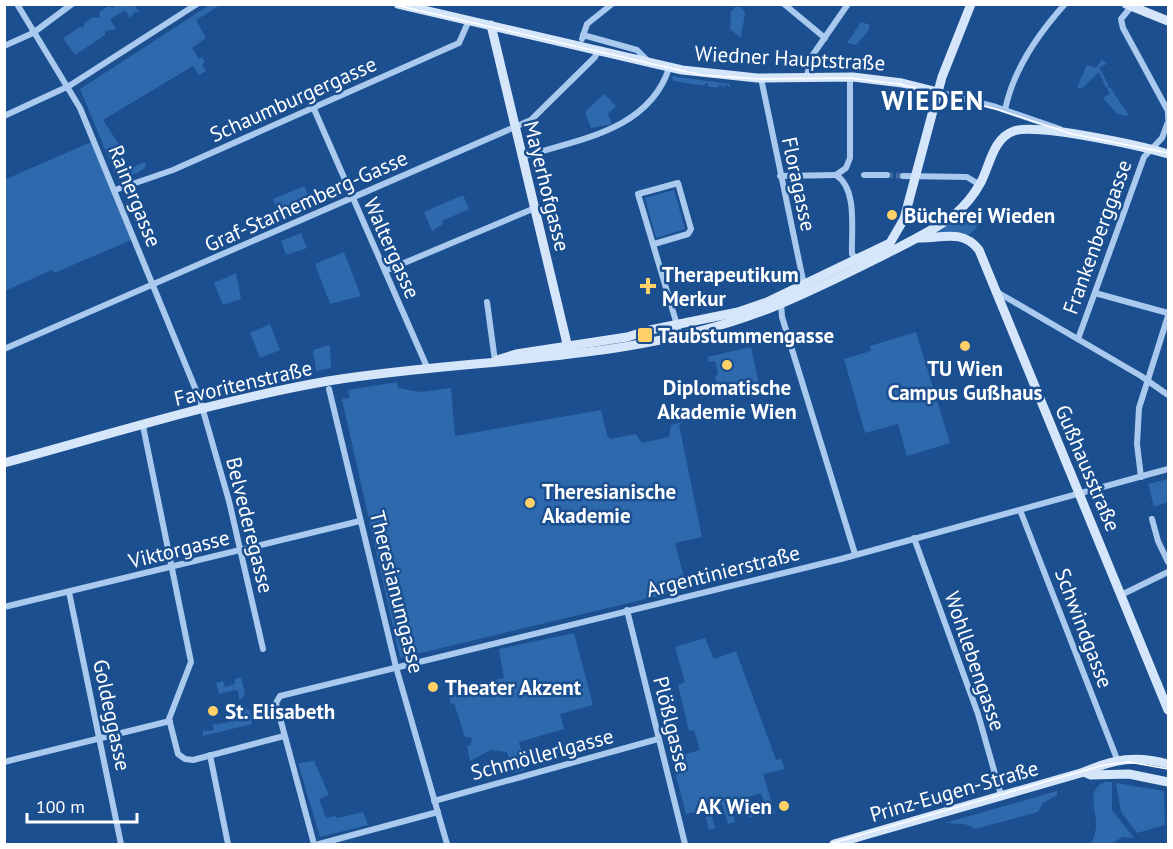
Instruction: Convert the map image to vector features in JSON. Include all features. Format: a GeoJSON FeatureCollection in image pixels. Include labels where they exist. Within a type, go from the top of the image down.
{"type":"FeatureCollection","features":[{"type":"Feature","properties":{"kind":"main road","name":"Wiedner Hauptstraße"},"geometry":{"type":"LineString","coordinates":[[398,4],[491,25],[582,40],[598,50],[669,68],[761,78],[850,77],[903,83],[938,92]]}},
{"type":"Feature","properties":{"kind":"main road","name":"Favoritenstraße"},"geometry":{"type":"LineString","coordinates":[[4,463],[203,410],[427,367],[495,361],[516,354],[569,351],[680,335],[740,319],[779,305],[804,285],[890,243],[904,219],[938,92],[971,4]]}},
{"type":"Feature","properties":{"kind":"main road"},"geometry":{"type":"LineString","coordinates":[[1128,6],[1168,21]]}},
{"type":"Feature","properties":{"kind":"main road","name":"Mayerhofgasse"},"geometry":{"type":"LineString","coordinates":[[491,25],[569,351]]}},
{"type":"Feature","properties":{"kind":"main road","name":"Wiedner Hauptstraße"},"geometry":{"type":"LineString","coordinates":[[994,151],[1004,136],[1019,130],[1072,134],[1150,148],[1168,154]]}},
{"type":"Feature","properties":{"kind":"main road","name":"Favoritenstraße"},"geometry":{"type":"LineString","coordinates":[[569,351],[738,312],[794,294],[918,238],[952,216],[980,184],[994,151]]}},
{"type":"Feature","properties":{"kind":"main road"},"geometry":{"type":"LineString","coordinates":[[904,219],[910,232],[918,238]]}},
{"type":"Feature","properties":{"kind":"main road","name":"Favoritenstraße"},"geometry":{"type":"LineString","coordinates":[[918,238],[954,235],[973,242]]}},
{"type":"Feature","properties":{"kind":"main road","name":"Gußhausstraße"},"geometry":{"type":"LineString","coordinates":[[973,242],[979,250],[997,292],[1168,710]]}},
{"type":"Feature","properties":{"kind":"main road"},"geometry":{"type":"LineString","coordinates":[[1084,772],[1117,759],[1133,757],[1167,762]]}},
{"type":"Feature","properties":{"kind":"main road"},"geometry":{"type":"LineString","coordinates":[[1084,772],[1095,775],[1129,774],[1168,782]]}},
{"type":"Feature","properties":{"kind":"main road","name":"Prinz-Eugen-Straße"},"geometry":{"type":"LineString","coordinates":[[834,844],[1084,772]]}},
{"type":"Feature","properties":{"kind":"street","name":"Rainergasse"},"geometry":{"type":"LineString","coordinates":[[17,4],[33,33],[69,86],[115,190],[203,410]]}},
{"type":"Feature","properties":{"kind":"street"},"geometry":{"type":"LineString","coordinates":[[4,46],[33,33],[72,4]]}},
{"type":"Feature","properties":{"kind":"street"},"geometry":{"type":"LineString","coordinates":[[4,116],[69,86],[197,4]]}},
{"type":"Feature","properties":{"kind":"street"},"geometry":{"type":"LineString","coordinates":[[612,4],[588,22],[582,40],[637,50],[650,64]]}},
{"type":"Feature","properties":{"kind":"street"},"geometry":{"type":"LineString","coordinates":[[784,4],[825,38]]}},
{"type":"Feature","properties":{"kind":"street"},"geometry":{"type":"LineString","coordinates":[[807,76],[812,56],[848,4]]}},
{"type":"Feature","properties":{"kind":"street"},"geometry":{"type":"LineString","coordinates":[[1005,110],[1009,93],[1032,45],[1065,4]]}},
{"type":"Feature","properties":{"kind":"street"},"geometry":{"type":"LineString","coordinates":[[1128,6],[1121,19],[1123,28],[1168,111],[1168,120]]}},
{"type":"Feature","properties":{"kind":"street","name":"Schaumburgergasse"},"geometry":{"type":"LineString","coordinates":[[115,190],[158,175],[314,109],[459,43],[469,20]]}},
{"type":"Feature","properties":{"kind":"street","name":"Graf-Starhemberg-Gasse"},"geometry":{"type":"LineString","coordinates":[[4,349],[515,129],[548,106],[595,57],[598,50]]}},
{"type":"Feature","properties":{"kind":"street"},"geometry":{"type":"LineString","coordinates":[[522,157],[619,127],[639,112],[663,82],[669,68]]}},
{"type":"Feature","properties":{"kind":"street"},"geometry":{"type":"LineString","coordinates":[[836,176],[846,168],[850,158],[850,77]]}},
{"type":"Feature","properties":{"kind":"street","name":"Floragasse"},"geometry":{"type":"LineString","coordinates":[[761,78],[804,285]]}},
{"type":"Feature","properties":{"kind":"street","name":"Wiedner Hauptstraße"},"geometry":{"type":"LineString","coordinates":[[938,92],[1005,110],[1072,134]]}},
{"type":"Feature","properties":{"kind":"street","name":"Waltergasse"},"geometry":{"type":"LineString","coordinates":[[314,109],[427,367]]}},
{"type":"Feature","properties":{"kind":"street","name":"Frankenberggasse"},"geometry":{"type":"LineString","coordinates":[[1078,339],[1144,157],[1150,148],[1162,138],[1168,120]]}},
{"type":"Feature","properties":{"kind":"street"},"geometry":{"type":"LineString","coordinates":[[864,175],[887,175]]}},
{"type":"Feature","properties":{"kind":"street"},"geometry":{"type":"LineString","coordinates":[[780,176],[836,176],[844,182],[849,192],[852,254],[860,259]]}},
{"type":"Feature","properties":{"kind":"street"},"geometry":{"type":"LineString","coordinates":[[903,176],[966,177],[980,184]]}},
{"type":"Feature","properties":{"kind":"street"},"geometry":{"type":"LineString","coordinates":[[654,244],[688,234],[691,229],[678,183],[638,194],[680,335]]}},
{"type":"Feature","properties":{"kind":"street"},"geometry":{"type":"LineString","coordinates":[[385,271],[534,208]]}},
{"type":"Feature","properties":{"kind":"street"},"geometry":{"type":"LineString","coordinates":[[997,292],[1147,379],[1168,395]]}},
{"type":"Feature","properties":{"kind":"street"},"geometry":{"type":"LineString","coordinates":[[1095,293],[1168,315],[1147,379],[1137,426],[1141,477]]}},
{"type":"Feature","properties":{"kind":"street"},"geometry":{"type":"LineString","coordinates":[[487,302],[495,361]]}},
{"type":"Feature","properties":{"kind":"street"},"geometry":{"type":"LineString","coordinates":[[779,305],[855,554]]}},
{"type":"Feature","properties":{"kind":"street","name":"Theresianumgasse"},"geometry":{"type":"LineString","coordinates":[[328,386],[396,667],[447,844]]}},
{"type":"Feature","properties":{"kind":"street","name":"Belvederegasse"},"geometry":{"type":"LineString","coordinates":[[203,410],[241,551],[263,649]]}},
{"type":"Feature","properties":{"kind":"street"},"geometry":{"type":"LineString","coordinates":[[143,426],[191,662],[170,712],[170,721],[180,756],[190,760],[284,736],[314,844]]}},
{"type":"Feature","properties":{"kind":"street","name":"Argentinierstraße"},"geometry":{"type":"LineString","coordinates":[[284,736],[276,703],[279,696],[855,554],[1168,469]]}},
{"type":"Feature","properties":{"kind":"street","name":"Schwindgasse"},"geometry":{"type":"LineString","coordinates":[[1020,510],[1117,759]]}},
{"type":"Feature","properties":{"kind":"street"},"geometry":{"type":"LineString","coordinates":[[1152,519],[1168,562]]}},
{"type":"Feature","properties":{"kind":"street","name":"Viktorgasse"},"geometry":{"type":"LineString","coordinates":[[4,608],[360,521]]}},
{"type":"Feature","properties":{"kind":"street","name":"Wohllebengasse"},"geometry":{"type":"LineString","coordinates":[[914,538],[978,714],[1001,795]]}},
{"type":"Feature","properties":{"kind":"street"},"geometry":{"type":"LineString","coordinates":[[1121,595],[1168,572]]}},
{"type":"Feature","properties":{"kind":"street","name":"Goldeggasse"},"geometry":{"type":"LineString","coordinates":[[69,592],[121,844]]}},
{"type":"Feature","properties":{"kind":"street","name":"Plößlgasse"},"geometry":{"type":"LineString","coordinates":[[627,610],[685,844]]}},
{"type":"Feature","properties":{"kind":"street"},"geometry":{"type":"LineString","coordinates":[[4,762],[170,721]]}},
{"type":"Feature","properties":{"kind":"street","name":"Schmöllerlgasse"},"geometry":{"type":"LineString","coordinates":[[434,801],[658,739]]}},
{"type":"Feature","properties":{"kind":"street"},"geometry":{"type":"LineString","coordinates":[[210,755],[228,844]]}},
{"type":"Feature","properties":{"kind":"street"},"geometry":{"type":"LineString","coordinates":[[319,844],[438,812]]}},
{"type":"Feature","properties":{"kind":"shaded area"},"geometry":{"type":"Polygon","coordinates":[[[211,4],[220,5],[196,20],[206,38],[192,48],[199,59],[202,57],[205,62],[202,64],[206,71],[199,75],[193,66],[103,120],[120,146],[112,150],[120,173],[145,162],[144,169],[132,175],[118,175],[115,173],[80,89],[211,4]]]}},
{"type":"Feature","properties":{"kind":"shaded area"},"geometry":{"type":"Polygon","coordinates":[[[115,5],[134,5],[139,12],[135,12],[130,18],[125,10],[110,19],[116,29],[105,31],[105,35],[75,55],[63,38],[80,27],[83,28],[84,23],[93,17],[99,18],[100,12],[108,6],[113,8],[115,5]]]}},
{"type":"Feature","properties":{"kind":"shaded area"},"geometry":{"type":"Polygon","coordinates":[[[735,7],[741,7],[745,13],[741,38],[730,29],[731,12],[735,7]]]}},
{"type":"Feature","properties":{"kind":"shaded area"},"geometry":{"type":"Polygon","coordinates":[[[861,22],[870,25],[868,31],[856,45],[847,43],[861,22]]]}},
{"type":"Feature","properties":{"kind":"shaded area"},"geometry":{"type":"Polygon","coordinates":[[[1102,59],[1107,64],[1099,67],[1109,86],[1106,88],[1099,72],[1081,89],[1077,87],[1087,65],[1096,68],[1102,59]]]}},
{"type":"Feature","properties":{"kind":"shaded area"},"geometry":{"type":"Polygon","coordinates":[[[671,76],[730,84],[731,88],[724,85],[725,88],[720,84],[718,87],[709,87],[707,83],[705,86],[674,81],[671,76]]]}},
{"type":"Feature","properties":{"kind":"shaded area"},"geometry":{"type":"Polygon","coordinates":[[[1110,87],[1129,116],[1117,114],[1103,98],[1110,93],[1107,89],[1110,87]]]}},
{"type":"Feature","properties":{"kind":"shaded area"},"geometry":{"type":"Polygon","coordinates":[[[604,94],[616,106],[608,114],[612,124],[591,128],[585,112],[604,94]]]}},
{"type":"Feature","properties":{"kind":"shaded area"},"geometry":{"type":"Polygon","coordinates":[[[91,142],[131,240],[54,273],[52,270],[5,291],[4,180],[91,142]]]}},
{"type":"Feature","properties":{"kind":"shaded area"},"geometry":{"type":"Polygon","coordinates":[[[304,186],[313,205],[281,219],[273,199],[304,186]]]}},
{"type":"Feature","properties":{"kind":"shaded area"},"geometry":{"type":"Polygon","coordinates":[[[674,190],[685,229],[656,238],[645,198],[674,190]]]}},
{"type":"Feature","properties":{"kind":"shaded area"},"geometry":{"type":"Polygon","coordinates":[[[463,195],[469,209],[442,221],[443,224],[432,231],[424,212],[463,195]]]}},
{"type":"Feature","properties":{"kind":"shaded area"},"geometry":{"type":"Polygon","coordinates":[[[966,209],[976,220],[977,227],[969,235],[958,232],[930,236],[963,214],[966,209]]]}},
{"type":"Feature","properties":{"kind":"shaded area"},"geometry":{"type":"Polygon","coordinates":[[[301,233],[307,248],[286,255],[281,241],[301,233]]]}},
{"type":"Feature","properties":{"kind":"shaded area"},"geometry":{"type":"Polygon","coordinates":[[[344,252],[361,296],[330,304],[315,264],[344,252]]]}},
{"type":"Feature","properties":{"kind":"shaded area"},"geometry":{"type":"Polygon","coordinates":[[[236,273],[241,299],[223,305],[214,283],[236,273]]]}},
{"type":"Feature","properties":{"kind":"shaded area"},"geometry":{"type":"Polygon","coordinates":[[[270,324],[280,350],[260,358],[250,333],[270,324]]]}},
{"type":"Feature","properties":{"kind":"shaded area"},"geometry":{"type":"Polygon","coordinates":[[[916,332],[950,443],[907,456],[898,424],[865,433],[844,359],[871,351],[870,346],[916,332]]]}},
{"type":"Feature","properties":{"kind":"shaded area"},"geometry":{"type":"Polygon","coordinates":[[[330,345],[331,368],[316,371],[313,350],[330,345]]]}},
{"type":"Feature","properties":{"kind":"shaded area"},"geometry":{"type":"Polygon","coordinates":[[[751,347],[759,384],[728,391],[722,398],[715,377],[718,374],[715,361],[709,362],[707,357],[751,347]]]}},
{"type":"Feature","properties":{"kind":"shaded area","name":"Theresianische Akademie"},"geometry":{"type":"Polygon","coordinates":[[[397,382],[398,388],[421,392],[451,388],[455,436],[601,410],[610,439],[636,434],[642,443],[669,437],[671,425],[683,422],[679,425],[702,537],[675,543],[687,589],[400,658],[342,399],[350,398],[348,390],[397,382]]]}},
{"type":"Feature","properties":{"kind":"shaded area"},"geometry":{"type":"Polygon","coordinates":[[[1168,479],[1168,502],[1154,507],[1148,484],[1168,479]]]}},
{"type":"Feature","properties":{"kind":"shaded area"},"geometry":{"type":"Polygon","coordinates":[[[574,633],[593,705],[560,714],[564,729],[519,742],[526,769],[513,773],[507,752],[491,750],[470,761],[467,746],[471,745],[472,738],[465,737],[454,703],[451,704],[449,696],[492,687],[491,681],[504,678],[499,649],[574,633]]]}},
{"type":"Feature","properties":{"kind":"shaded area"},"geometry":{"type":"Polygon","coordinates":[[[705,638],[714,659],[736,651],[776,760],[781,759],[785,769],[763,774],[775,813],[768,815],[761,793],[748,797],[754,816],[748,818],[742,799],[730,802],[735,822],[728,824],[722,804],[710,808],[715,828],[709,830],[704,810],[686,814],[675,772],[678,770],[675,757],[700,750],[694,730],[689,731],[678,685],[685,682],[675,647],[705,638]]]}},
{"type":"Feature","properties":{"kind":"shaded area"},"geometry":{"type":"Polygon","coordinates":[[[241,677],[245,694],[242,699],[239,699],[238,691],[235,690],[219,694],[216,683],[223,681],[225,687],[235,684],[235,679],[241,677]]]}},
{"type":"Feature","properties":{"kind":"shaded area"},"geometry":{"type":"Polygon","coordinates":[[[244,708],[250,711],[252,724],[203,736],[203,731],[214,730],[212,725],[242,720],[244,717],[241,710],[244,708]]]}},
{"type":"Feature","properties":{"kind":"shaded area"},"geometry":{"type":"Polygon","coordinates":[[[314,761],[329,795],[319,799],[326,818],[334,816],[338,818],[363,812],[368,825],[320,837],[298,763],[314,761]]]}},
{"type":"Feature","properties":{"kind":"shaded area"},"geometry":{"type":"Polygon","coordinates":[[[1112,782],[1112,810],[1134,838],[1123,837],[1110,844],[1091,844],[1096,827],[1094,793],[1099,785],[1112,782]]]}},
{"type":"Feature","properties":{"kind":"shaded area"},"geometry":{"type":"Polygon","coordinates":[[[1116,783],[1164,791],[1165,825],[1137,833],[1121,812],[1116,783]]]}},
{"type":"Feature","properties":{"kind":"shaded area"},"geometry":{"type":"Polygon","coordinates":[[[1057,791],[1057,795],[1043,803],[1038,812],[975,829],[965,824],[945,823],[1057,791]]]}},
{"type":"Feature","properties":{"kind":"tunnel"},"geometry":{"type":"LineString","coordinates":[[887,175],[903,176]]}},
{"type":"Feature","properties":{"kind":"tram line"},"geometry":{"type":"LineString","coordinates":[[391,4],[701,75],[761,79],[850,78],[899,84],[996,109],[1072,134],[1168,153]]}},
{"type":"Feature","properties":{"kind":"tram line"},"geometry":{"type":"LineString","coordinates":[[829,844],[1104,765],[1129,762],[1168,769]]}},
{"type":"Feature","properties":{"kind":"place","name":"Bücherei Wieden"},"geometry":{"type":"Point","coordinates":[892,215]}},
{"type":"Feature","properties":{"kind":"place","name":"Therapeutikum Merkur"},"geometry":{"type":"Point","coordinates":[648,286]}},
{"type":"Feature","properties":{"kind":"place","name":"Taubstummengasse"},"geometry":{"type":"Point","coordinates":[645,335]}},
{"type":"Feature","properties":{"kind":"place","name":"TU Wien Campus Gußhaus"},"geometry":{"type":"Point","coordinates":[965,346]}},
{"type":"Feature","properties":{"kind":"place","name":"Diplomatische Akademie Wien"},"geometry":{"type":"Point","coordinates":[727,365]}},
{"type":"Feature","properties":{"kind":"place","name":"Theresianische Akademie"},"geometry":{"type":"Point","coordinates":[530,503]}},
{"type":"Feature","properties":{"kind":"place","name":"Theater Akzent"},"geometry":{"type":"Point","coordinates":[433,687]}},
{"type":"Feature","properties":{"kind":"place","name":"St. Elisabeth"},"geometry":{"type":"Point","coordinates":[213,711]}},
{"type":"Feature","properties":{"kind":"place","name":"AK Wien"},"geometry":{"type":"Point","coordinates":[784,806]}},
{"type":"Feature","properties":{"kind":"district","name":"WIEDEN"},"geometry":{"type":"Point","coordinates":[933,100]}}]}
